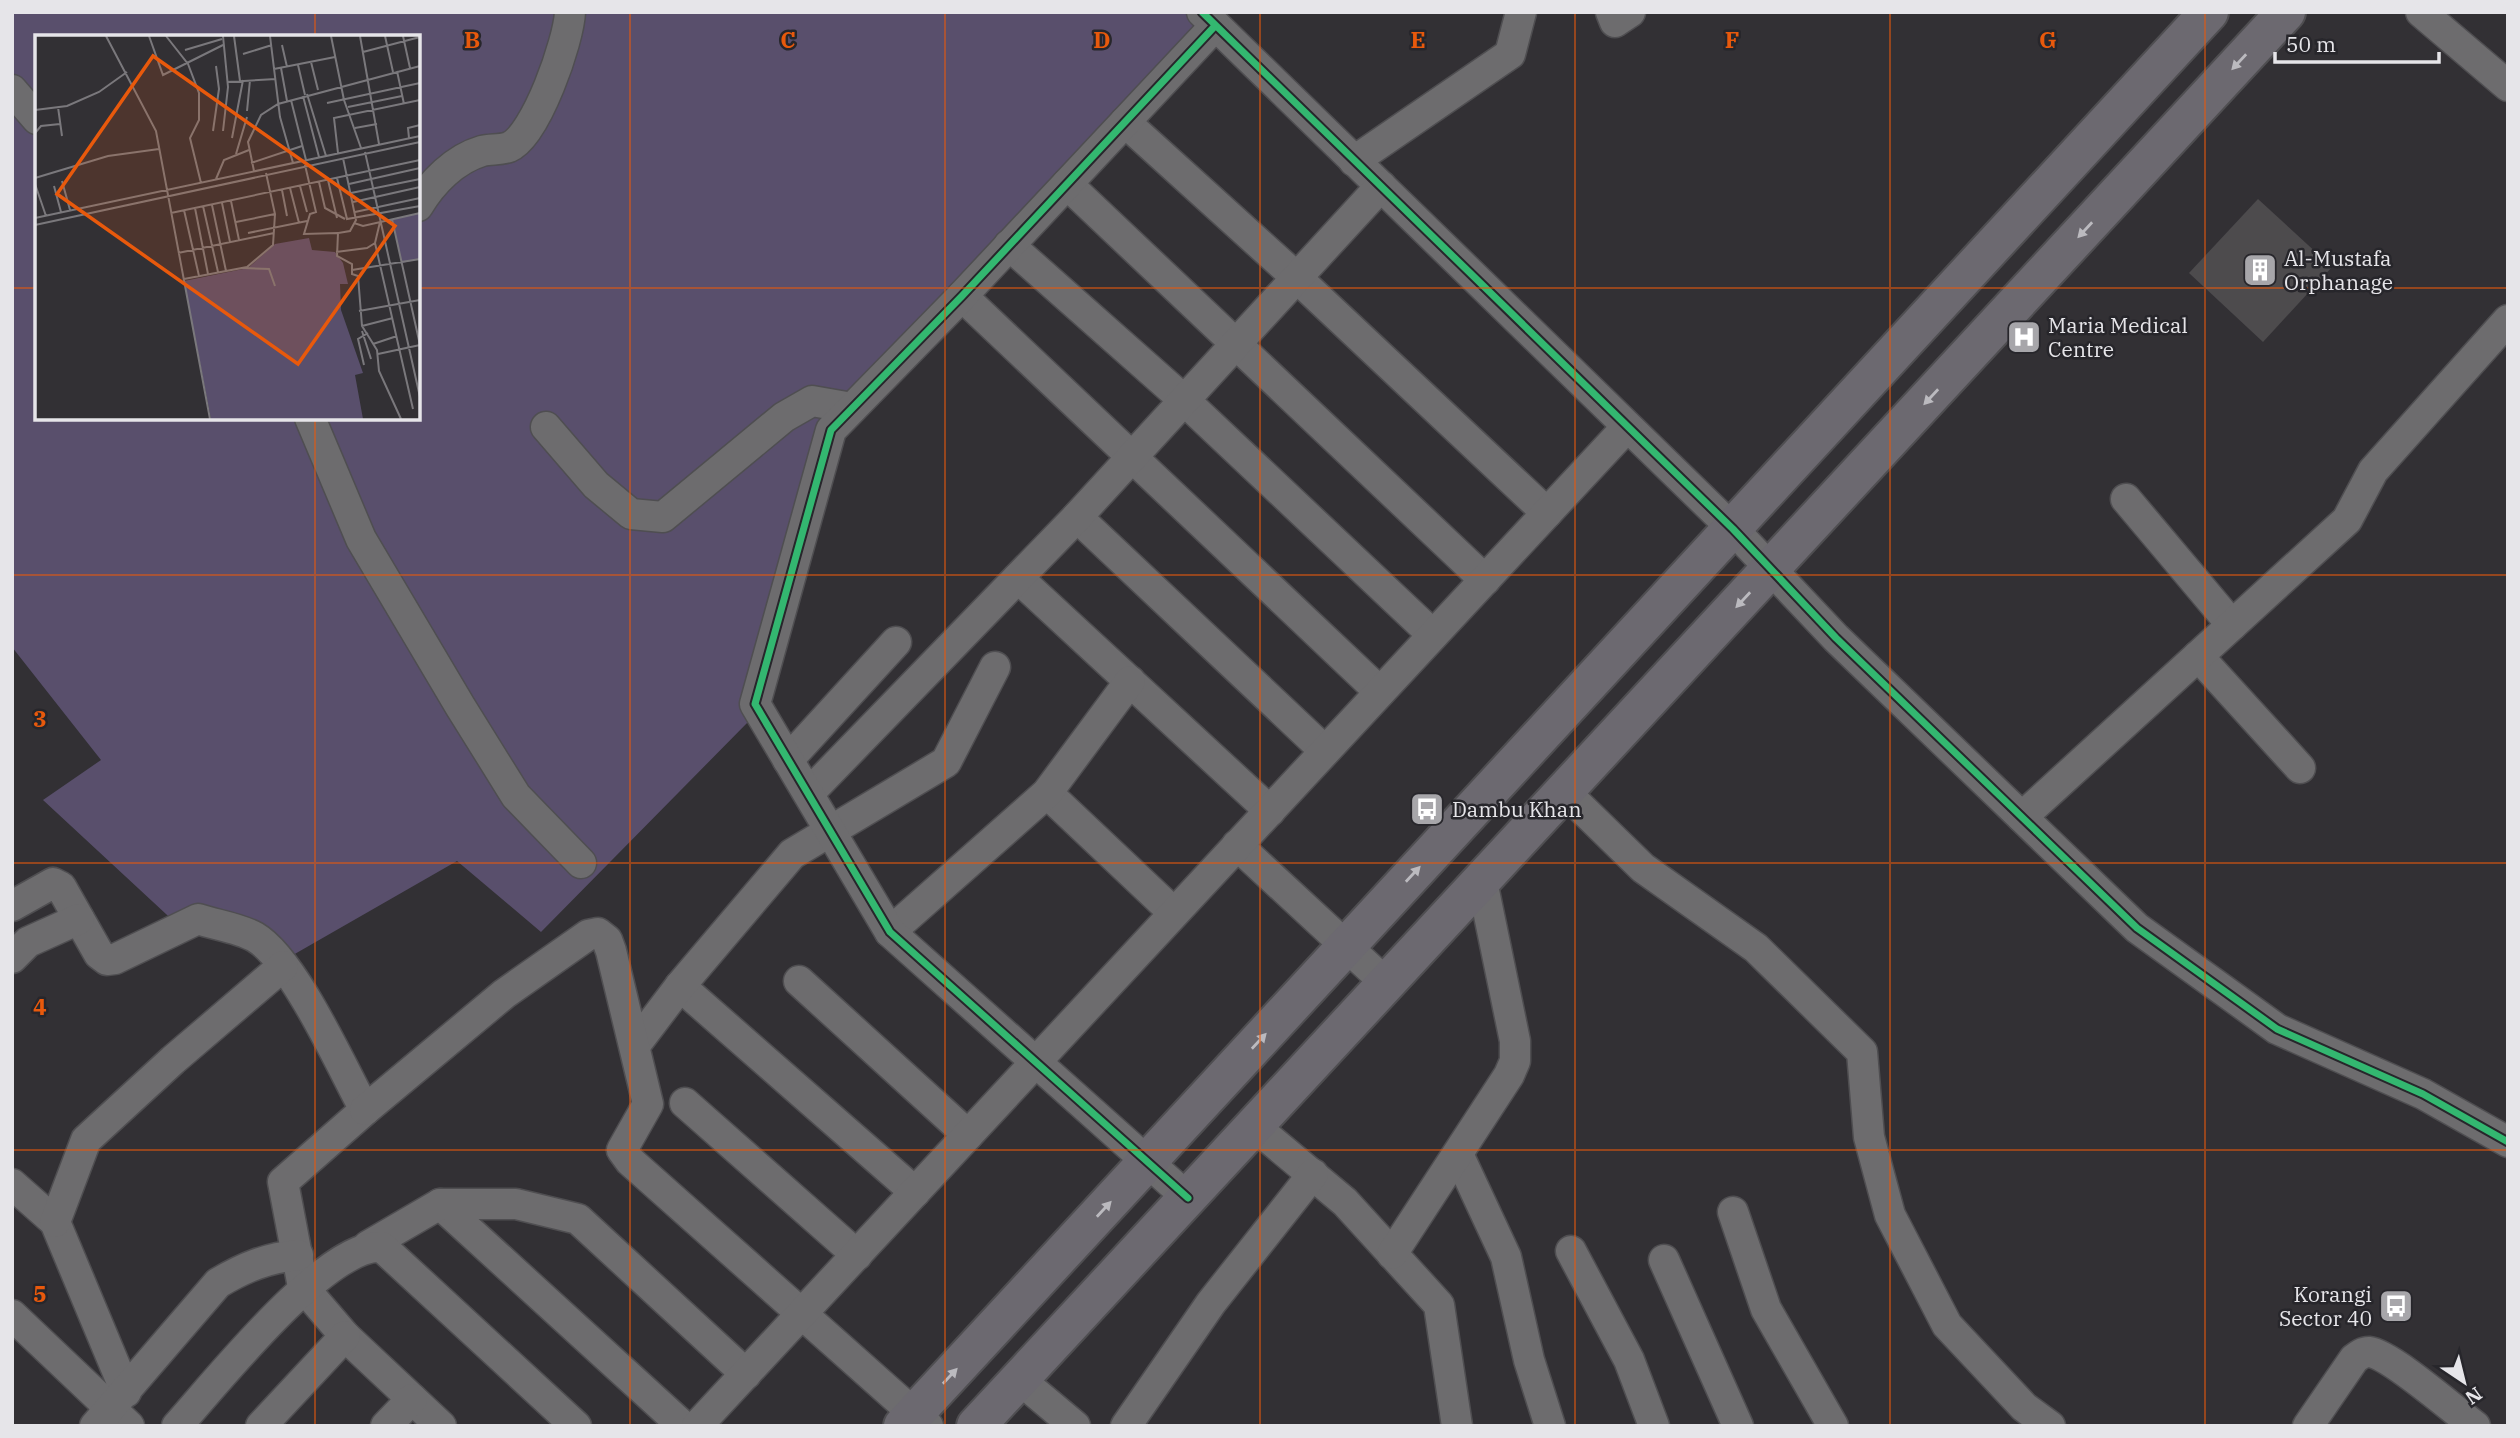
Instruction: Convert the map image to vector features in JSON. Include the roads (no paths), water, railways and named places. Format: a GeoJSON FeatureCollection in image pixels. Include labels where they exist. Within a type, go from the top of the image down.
{"type":"FeatureCollection","features":[{"type":"Feature","properties":{"kind":"main road"},"geometry":{"type":"LineString","coordinates":[[916,1422],[1148,1161],[2209,12]]}},
{"type":"Feature","properties":{"kind":"main road"},"geometry":{"type":"LineString","coordinates":[[976,1426],[2286,12]]}},
{"type":"Feature","properties":{"kind":"street"},"geometry":{"type":"LineString","coordinates":[[420,203],[445,172],[481,152],[508,148],[520,139],[531,124],[562,48],[570,12]]}},
{"type":"Feature","properties":{"kind":"street"},"geometry":{"type":"LineString","coordinates":[[1354,161],[1510,54],[1521,12]]}},
{"type":"Feature","properties":{"kind":"street"},"geometry":{"type":"LineString","coordinates":[[1611,12],[1615,22],[1630,12]]}},
{"type":"Feature","properties":{"kind":"street"},"geometry":{"type":"LineString","coordinates":[[2421,12],[2508,86]]}},
{"type":"Feature","properties":{"kind":"street"},"geometry":{"type":"LineString","coordinates":[[1188,1198],[890,932],[755,704],[831,430],[962,296],[1125,122],[1208,20],[1733,528],[1836,638],[2137,928],[2277,1029],[2423,1094],[2508,1142]]}},
{"type":"Feature","properties":{"kind":"street"},"geometry":{"type":"LineString","coordinates":[[12,90],[35,117]]}},
{"type":"Feature","properties":{"kind":"street"},"geometry":{"type":"LineString","coordinates":[[1125,122],[1297,277],[1547,513]]}},
{"type":"Feature","properties":{"kind":"street"},"geometry":{"type":"LineString","coordinates":[[1067,184],[1485,580]]}},
{"type":"Feature","properties":{"kind":"street"},"geometry":{"type":"LineString","coordinates":[[809,793],[1077,517],[1381,186]]}},
{"type":"Feature","properties":{"kind":"street"},"geometry":{"type":"LineString","coordinates":[[1009,245],[1184,400],[1433,635]]}},
{"type":"Feature","properties":{"kind":"street"},"geometry":{"type":"LineString","coordinates":[[962,296],[1380,692]]}},
{"type":"Feature","properties":{"kind":"street"},"geometry":{"type":"LineString","coordinates":[[2022,817],[2347,520],[2373,471],[2508,320]]}},
{"type":"Feature","properties":{"kind":"street"},"geometry":{"type":"LineString","coordinates":[[546,427],[596,485],[631,514],[663,517],[784,417],[812,401],[852,408]]}},
{"type":"Feature","properties":{"kind":"street"},"geometry":{"type":"LineString","coordinates":[[311,420],[361,539],[460,706],[516,796],[581,863]]}},
{"type":"Feature","properties":{"kind":"street"},"geometry":{"type":"LineString","coordinates":[[697,1426],[1627,427]]}},
{"type":"Feature","properties":{"kind":"street"},"geometry":{"type":"LineString","coordinates":[[2126,499],[2232,625]]}},
{"type":"Feature","properties":{"kind":"street"},"geometry":{"type":"LineString","coordinates":[[1077,517],[1325,751]]}},
{"type":"Feature","properties":{"kind":"street"},"geometry":{"type":"LineString","coordinates":[[1018,578],[1270,811]]}},
{"type":"Feature","properties":{"kind":"street"},"geometry":{"type":"LineString","coordinates":[[788,760],[896,642]]}},
{"type":"Feature","properties":{"kind":"street"},"geometry":{"type":"LineString","coordinates":[[2198,656],[2300,768]]}},
{"type":"Feature","properties":{"kind":"street"},"geometry":{"type":"LineString","coordinates":[[636,1044],[792,854],[946,762],[995,667]]}},
{"type":"Feature","properties":{"kind":"street"},"geometry":{"type":"LineString","coordinates":[[890,932],[1047,793],[1130,681]]}},
{"type":"Feature","properties":{"kind":"street"},"geometry":{"type":"LineString","coordinates":[[1565,792],[1643,868],[1756,948],[1862,1052],[1868,1137],[1890,1215],[1947,1325],[2024,1407],[2050,1426]]}},
{"type":"Feature","properties":{"kind":"street"},"geometry":{"type":"LineString","coordinates":[[1047,793],[1174,913]]}},
{"type":"Feature","properties":{"kind":"street"},"geometry":{"type":"LineString","coordinates":[[1237,845],[1387,984]]}},
{"type":"Feature","properties":{"kind":"street"},"geometry":{"type":"LineString","coordinates":[[1392,1254],[1515,1061],[1514,1041],[1482,881]]}},
{"type":"Feature","properties":{"kind":"street"},"geometry":{"type":"LineString","coordinates":[[12,906],[53,883],[61,887],[99,954],[107,960],[115,959],[198,919],[256,938],[284,966],[302,992],[365,1110]]}},
{"type":"Feature","properties":{"kind":"street"},"geometry":{"type":"LineString","coordinates":[[12,958],[28,942],[79,919]]}},
{"type":"Feature","properties":{"kind":"street"},"geometry":{"type":"LineString","coordinates":[[441,1426],[345,1336],[303,1287],[283,1182],[504,994],[589,935],[598,933],[607,940],[636,1044],[648,1104],[622,1150],[630,1161],[802,1313],[916,1422]]}},
{"type":"Feature","properties":{"kind":"street"},"geometry":{"type":"LineString","coordinates":[[55,1222],[86,1140],[173,1060],[284,966]]}},
{"type":"Feature","properties":{"kind":"street"},"geometry":{"type":"LineString","coordinates":[[799,981],[968,1135]]}},
{"type":"Feature","properties":{"kind":"street"},"geometry":{"type":"LineString","coordinates":[[681,986],[915,1192]]}},
{"type":"Feature","properties":{"kind":"street"},"geometry":{"type":"LineString","coordinates":[[685,1103],[857,1255]]}},
{"type":"Feature","properties":{"kind":"street"},"geometry":{"type":"LineString","coordinates":[[1254,1126],[1345,1202],[1439,1306],[1457,1426]]}},
{"type":"Feature","properties":{"kind":"street"},"geometry":{"type":"LineString","coordinates":[[1458,1154],[1506,1257],[1529,1360],[1550,1426]]}},
{"type":"Feature","properties":{"kind":"street"},"geometry":{"type":"LineString","coordinates":[[1126,1426],[1211,1303],[1313,1174]]}},
{"type":"Feature","properties":{"kind":"street"},"geometry":{"type":"LineString","coordinates":[[12,1184],[55,1222],[115,1413]]}},
{"type":"Feature","properties":{"kind":"street"},"geometry":{"type":"LineString","coordinates":[[177,1426],[303,1287],[440,1205],[516,1203],[578,1219],[746,1374]]}},
{"type":"Feature","properties":{"kind":"street"},"geometry":{"type":"LineString","coordinates":[[440,1205],[683,1426]]}},
{"type":"Feature","properties":{"kind":"street"},"geometry":{"type":"LineString","coordinates":[[1732,1212],[1766,1309],[1833,1426]]}},
{"type":"Feature","properties":{"kind":"street"},"geometry":{"type":"LineString","coordinates":[[368,1246],[383,1247],[576,1426]]}},
{"type":"Feature","properties":{"kind":"street"},"geometry":{"type":"LineString","coordinates":[[1571,1251],[1629,1360],[1654,1426]]}},
{"type":"Feature","properties":{"kind":"street"},"geometry":{"type":"LineString","coordinates":[[115,1413],[218,1283],[243,1268],[272,1257],[298,1255]]}},
{"type":"Feature","properties":{"kind":"street"},"geometry":{"type":"LineString","coordinates":[[1664,1260],[1738,1426]]}},
{"type":"Feature","properties":{"kind":"street"},"geometry":{"type":"LineString","coordinates":[[12,1315],[115,1413]]}},
{"type":"Feature","properties":{"kind":"street"},"geometry":{"type":"LineString","coordinates":[[261,1426],[345,1336]]}},
{"type":"Feature","properties":{"kind":"street"},"geometry":{"type":"LineString","coordinates":[[2308,1426],[2354,1359],[2361,1353],[2371,1352],[2410,1376],[2475,1426]]}},
{"type":"Feature","properties":{"kind":"street"},"geometry":{"type":"LineString","coordinates":[[1019,1380],[1075,1426]]}},
{"type":"Feature","properties":{"kind":"street"},"geometry":{"type":"LineString","coordinates":[[386,1426],[412,1398]]}},
{"type":"Feature","properties":{"kind":"place","name":"Al-Mustafa Orphanage"},"geometry":{"type":"Point","coordinates":[2260,270]}},
{"type":"Feature","properties":{"kind":"place","name":"Maria Medical Centre"},"geometry":{"type":"Point","coordinates":[2024,337]}},
{"type":"Feature","properties":{"kind":"place","name":"Dambu Khan"},"geometry":{"type":"Point","coordinates":[1427,809]}},
{"type":"Feature","properties":{"kind":"place","name":"Korangi Sector 40"},"geometry":{"type":"Point","coordinates":[2396,1306]}}]}
